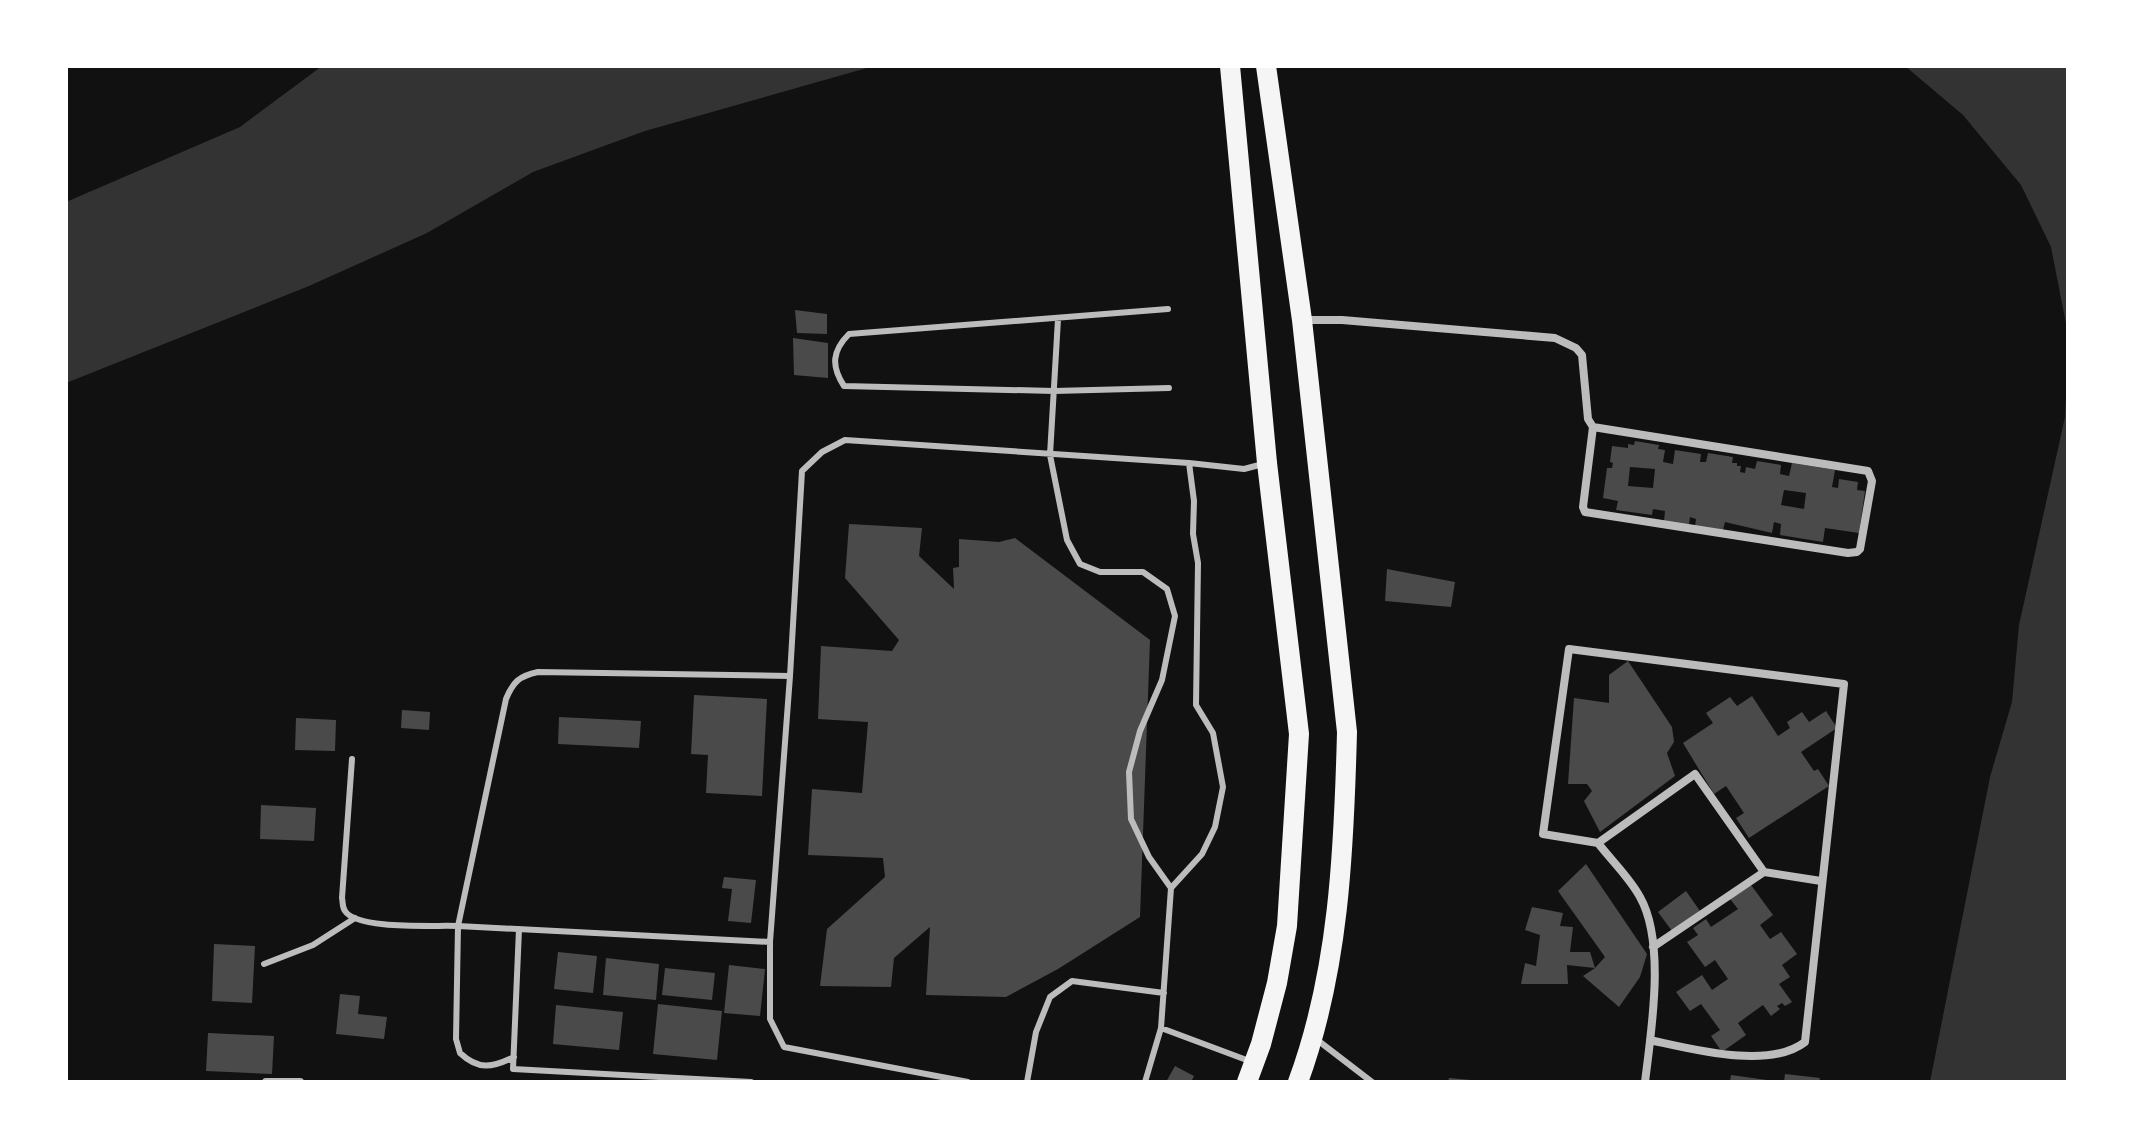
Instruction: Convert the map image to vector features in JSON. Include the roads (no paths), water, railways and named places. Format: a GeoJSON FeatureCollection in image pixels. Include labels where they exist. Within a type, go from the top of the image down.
{"type":"FeatureCollection","features":[{"type":"Feature","properties":{"kind":"main road"},"geometry":{"type":"LineString","coordinates":[[1230,66],[1267,463],[1299,734],[1287,926],[1277,983],[1251,1073]]}},
{"type":"Feature","properties":{"kind":"main road"},"geometry":{"type":"LineString","coordinates":[[1266,66],[1302,320],[1347,732],[1334,932],[1325,992],[1298,1082]]}},
{"type":"Feature","properties":{"kind":"main road"},"geometry":{"type":"LineString","coordinates":[[1233,96],[1269,93]]}},
{"type":"Feature","properties":{"kind":"street"},"geometry":{"type":"LineString","coordinates":[[1302,320],[1357,321],[1555,338],[1567,342],[1582,355],[1588,419],[1593,427],[1583,507],[1585,512],[1848,553],[1860,549],[1872,481],[1871,474],[1863,468],[1593,427]]}},
{"type":"Feature","properties":{"kind":"street"},"geometry":{"type":"LineString","coordinates":[[1645,1082],[1653,1012],[1653,947],[1649,921],[1640,897],[1598,843],[1543,834],[1569,649],[1844,684],[1805,1042],[1789,1053],[1762,1055],[1719,1054],[1650,1040]]}},
{"type":"Feature","properties":{"kind":"street"},"geometry":{"type":"LineString","coordinates":[[1598,843],[1695,774],[1764,872]]}},
{"type":"Feature","properties":{"kind":"street"},"geometry":{"type":"LineString","coordinates":[[1653,947],[1764,872],[1821,881]]}},
{"type":"Feature","properties":{"kind":"street"},"geometry":{"type":"LineString","coordinates":[[266,1082],[300,1082]]}},
{"type":"Feature","properties":{"kind":"lane"},"geometry":{"type":"LineString","coordinates":[[1168,309],[849,334],[840,342],[835,359],[836,374],[844,386],[1054,391],[1169,388]]}},
{"type":"Feature","properties":{"kind":"lane"},"geometry":{"type":"LineString","coordinates":[[1058,319],[1050,455],[1067,540],[1080,564],[1100,572],[1143,572],[1167,589],[1175,616],[1162,680],[1140,731],[1129,772],[1131,819],[1149,857],[1171,888]]}},
{"type":"Feature","properties":{"kind":"lane"},"geometry":{"type":"LineString","coordinates":[[968,1082],[784,1047],[770,1019],[770,942],[802,471],[822,452],[845,440],[1244,469],[1267,463]]}},
{"type":"Feature","properties":{"kind":"lane"},"geometry":{"type":"LineString","coordinates":[[1145,1082],[1161,1028],[1171,888],[1202,854],[1215,827],[1223,787],[1213,733],[1196,705],[1198,563],[1189,463]]}},
{"type":"Feature","properties":{"kind":"lane"},"geometry":{"type":"LineString","coordinates":[[514,1057],[497,1065],[482,1067],[460,1053],[456,1039],[458,926],[506,699],[512,685],[522,675],[538,672],[790,676]]}},
{"type":"Feature","properties":{"kind":"lane"},"geometry":{"type":"LineString","coordinates":[[352,759],[342,898],[345,910],[355,918],[370,923],[770,942]]}},
{"type":"Feature","properties":{"kind":"lane"},"geometry":{"type":"LineString","coordinates":[[264,964],[313,945],[355,918]]}},
{"type":"Feature","properties":{"kind":"lane"},"geometry":{"type":"LineString","coordinates":[[519,929],[513,1069],[751,1082]]}},
{"type":"Feature","properties":{"kind":"lane"},"geometry":{"type":"LineString","coordinates":[[1027,1082],[1036,1032],[1050,997],[1072,981],[1164,993]]}},
{"type":"Feature","properties":{"kind":"lane"},"geometry":{"type":"LineString","coordinates":[[1161,1028],[1251,1073]]}},
{"type":"Feature","properties":{"kind":"lane"},"geometry":{"type":"LineString","coordinates":[[1313,1037],[1372,1082]]}}]}
